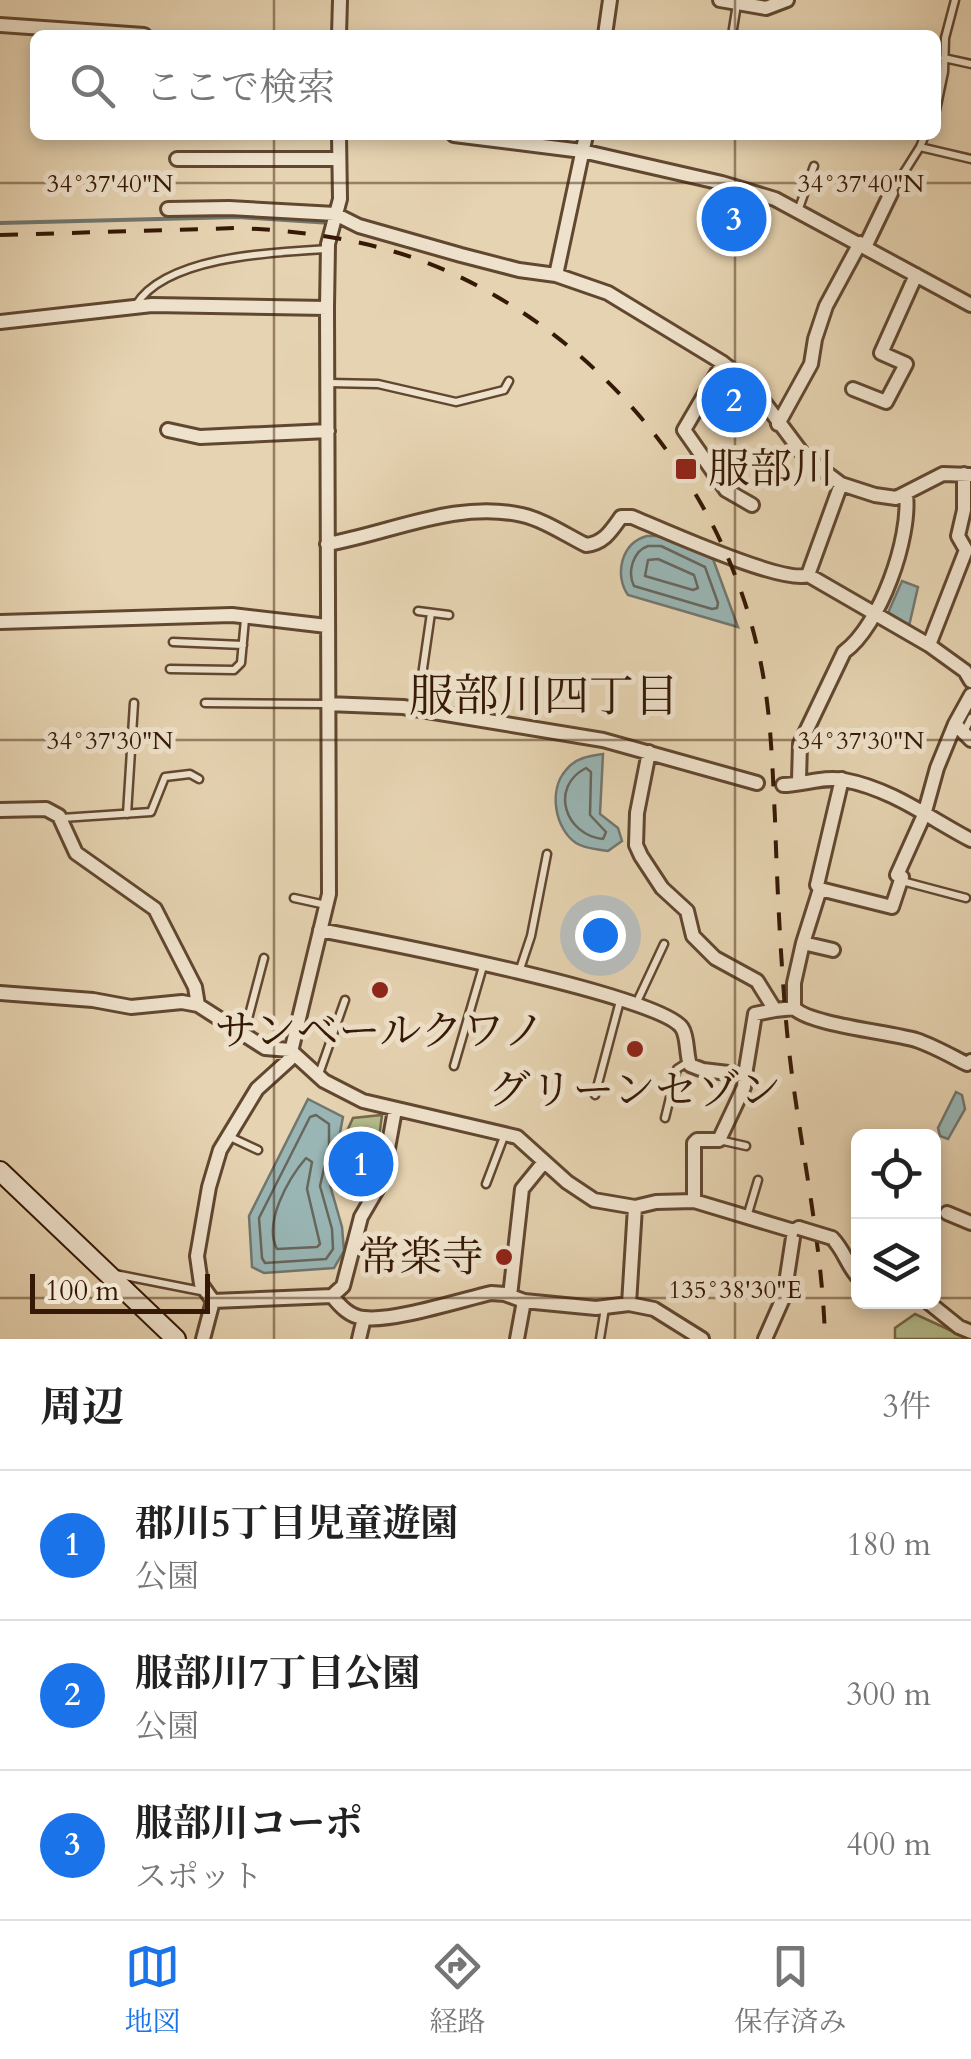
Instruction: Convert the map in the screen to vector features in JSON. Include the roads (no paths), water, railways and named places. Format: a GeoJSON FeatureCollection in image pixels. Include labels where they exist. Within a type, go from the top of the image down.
{"type":"FeatureCollection","features":[{"type":"Feature","properties":{"kind":"main road"},"geometry":{"type":"LineString","coordinates":[[0,1171],[176,1339]]}},
{"type":"Feature","properties":{"kind":"street"},"geometry":{"type":"LineString","coordinates":[[340,0],[340,30]]}},
{"type":"Feature","properties":{"kind":"street"},"geometry":{"type":"LineString","coordinates":[[606,30],[610,0]]}},
{"type":"Feature","properties":{"kind":"street"},"geometry":{"type":"LineString","coordinates":[[720,0],[766,8],[787,0]]}},
{"type":"Feature","properties":{"kind":"street"},"geometry":{"type":"LineString","coordinates":[[0,25],[72,30]]}},
{"type":"Feature","properties":{"kind":"street"},"geometry":{"type":"LineString","coordinates":[[203,1339],[210,1296],[202,1284],[197,1256],[208,1187],[220,1150],[257,1089],[289,1060],[326,904],[330,838],[327,308],[328,249],[340,199],[339,140]]}},
{"type":"Feature","properties":{"kind":"street"},"geometry":{"type":"LineString","coordinates":[[494,140],[582,151],[775,200],[971,304]]}},
{"type":"Feature","properties":{"kind":"street"},"geometry":{"type":"LineString","coordinates":[[556,275],[585,140]]}},
{"type":"Feature","properties":{"kind":"street"},"geometry":{"type":"LineString","coordinates":[[177,159],[338,159]]}},
{"type":"Feature","properties":{"kind":"street"},"geometry":{"type":"LineString","coordinates":[[778,424],[812,364],[826,306],[891,193]]}},
{"type":"Feature","properties":{"kind":"street"},"geometry":{"type":"LineString","coordinates":[[168,209],[335,214],[359,226],[461,255],[556,275],[608,293],[723,363],[752,386],[805,458],[841,484],[896,498],[930,478],[968,474],[958,536],[966,550],[930,646]]}},
{"type":"Feature","properties":{"kind":"street"},"geometry":{"type":"LineString","coordinates":[[853,389],[886,402],[906,364],[881,353],[916,275]]}},
{"type":"Feature","properties":{"kind":"street"},"geometry":{"type":"LineString","coordinates":[[0,322],[136,306],[327,308]]}},
{"type":"Feature","properties":{"kind":"street"},"geometry":{"type":"LineString","coordinates":[[723,363],[684,430],[726,490],[752,505]]}},
{"type":"Feature","properties":{"kind":"street"},"geometry":{"type":"LineString","coordinates":[[168,430],[200,437],[328,430]]}},
{"type":"Feature","properties":{"kind":"street"},"geometry":{"type":"LineString","coordinates":[[327,544],[454,513],[484,512],[535,520],[586,545],[608,536],[621,518],[632,517],[760,568],[800,578],[808,575],[841,484]]}},
{"type":"Feature","properties":{"kind":"street"},"geometry":{"type":"LineString","coordinates":[[799,780],[800,744],[844,652],[854,645],[872,615],[904,537],[906,494]]}},
{"type":"Feature","properties":{"kind":"street"},"geometry":{"type":"LineString","coordinates":[[808,575],[930,646],[965,670],[971,682]]}},
{"type":"Feature","properties":{"kind":"street"},"geometry":{"type":"LineString","coordinates":[[0,622],[133,620],[156,615],[327,626]]}},
{"type":"Feature","properties":{"kind":"street"},"geometry":{"type":"LineString","coordinates":[[842,779],[817,885],[892,907],[902,877],[897,875],[924,815],[937,768],[963,732],[971,695]]}},
{"type":"Feature","properties":{"kind":"street"},"geometry":{"type":"LineString","coordinates":[[328,704],[417,710],[603,740],[757,783]]}},
{"type":"Feature","properties":{"kind":"street"},"geometry":{"type":"LineString","coordinates":[[649,752],[637,813],[636,845],[640,856],[662,888],[686,911],[693,936],[714,958],[758,981],[775,1010]]}},
{"type":"Feature","properties":{"kind":"street"},"geometry":{"type":"LineString","coordinates":[[783,784],[842,779],[887,793],[971,840]]}},
{"type":"Feature","properties":{"kind":"street"},"geometry":{"type":"LineString","coordinates":[[0,810],[46,810],[61,818],[76,854],[155,909],[195,987],[198,1004]]}},
{"type":"Feature","properties":{"kind":"street"},"geometry":{"type":"LineString","coordinates":[[820,888],[794,983],[794,1008],[801,1015],[915,1040],[967,1064],[971,1061]]}},
{"type":"Feature","properties":{"kind":"street"},"geometry":{"type":"LineString","coordinates":[[320,930],[484,963],[620,1000],[672,1018],[684,1029],[689,1061],[704,1070],[745,1075]]}},
{"type":"Feature","properties":{"kind":"street"},"geometry":{"type":"LineString","coordinates":[[803,942],[833,950]]}},
{"type":"Feature","properties":{"kind":"street"},"geometry":{"type":"LineString","coordinates":[[0,993],[131,1007],[198,1004],[265,1048],[290,1050],[318,1076],[363,1101],[517,1137],[567,1182],[594,1200],[636,1207],[694,1201],[832,1238],[842,1248],[851,1269]]}},
{"type":"Feature","properties":{"kind":"street"},"geometry":{"type":"LineString","coordinates":[[694,1201],[694,1144],[698,1140],[720,1140],[744,1087],[755,1014],[794,1008]]}},
{"type":"Feature","properties":{"kind":"street"},"geometry":{"type":"LineString","coordinates":[[210,1296],[332,1296],[343,1286],[361,1217],[382,1181],[394,1110]]}},
{"type":"Feature","properties":{"kind":"street"},"geometry":{"type":"LineString","coordinates":[[510,1296],[522,1189],[544,1162]]}},
{"type":"Feature","properties":{"kind":"street"},"geometry":{"type":"LineString","coordinates":[[629,1304],[636,1207]]}},
{"type":"Feature","properties":{"kind":"street"},"geometry":{"type":"LineString","coordinates":[[947,1213],[971,1223]]}},
{"type":"Feature","properties":{"kind":"street"},"geometry":{"type":"LineString","coordinates":[[765,1339],[784,1296],[797,1229]]}},
{"type":"Feature","properties":{"kind":"street"},"geometry":{"type":"LineString","coordinates":[[332,1296],[344,1310],[364,1318],[406,1314],[490,1294],[524,1301],[605,1307],[629,1304],[654,1310],[702,1339]]}},
{"type":"Feature","properties":{"kind":"street"},"geometry":{"type":"LineString","coordinates":[[517,1339],[524,1301]]}},
{"type":"Feature","properties":{"kind":"street"},"geometry":{"type":"LineString","coordinates":[[937,1309],[971,1332]]}},
{"type":"Feature","properties":{"kind":"street"},"geometry":{"type":"LineString","coordinates":[[359,1339],[364,1318]]}},
{"type":"Feature","properties":{"kind":"lane"},"geometry":{"type":"LineString","coordinates":[[941,78],[945,38],[955,0]]}},
{"type":"Feature","properties":{"kind":"lane"},"geometry":{"type":"LineString","coordinates":[[733,30],[737,4]]}},
{"type":"Feature","properties":{"kind":"lane"},"geometry":{"type":"LineString","coordinates":[[944,58],[971,64]]}},
{"type":"Feature","properties":{"kind":"lane"},"geometry":{"type":"LineString","coordinates":[[891,193],[924,140]]}},
{"type":"Feature","properties":{"kind":"lane"},"geometry":{"type":"LineString","coordinates":[[920,147],[971,158]]}},
{"type":"Feature","properties":{"kind":"lane"},"geometry":{"type":"LineString","coordinates":[[798,211],[814,166]]}},
{"type":"Feature","properties":{"kind":"lane"},"geometry":{"type":"LineString","coordinates":[[136,306],[158,282],[188,270],[260,254],[328,249]]}},
{"type":"Feature","properties":{"kind":"lane"},"geometry":{"type":"LineString","coordinates":[[327,382],[378,384],[456,402],[504,390],[509,380]]}},
{"type":"Feature","properties":{"kind":"lane"},"geometry":{"type":"LineString","coordinates":[[418,611],[450,615]]}},
{"type":"Feature","properties":{"kind":"lane"},"geometry":{"type":"LineString","coordinates":[[417,710],[430,613]]}},
{"type":"Feature","properties":{"kind":"lane"},"geometry":{"type":"LineString","coordinates":[[170,668],[234,670],[240,662],[246,618]]}},
{"type":"Feature","properties":{"kind":"lane"},"geometry":{"type":"LineString","coordinates":[[173,642],[242,645]]}},
{"type":"Feature","properties":{"kind":"lane"},"geometry":{"type":"LineString","coordinates":[[205,703],[328,704]]}},
{"type":"Feature","properties":{"kind":"lane"},"geometry":{"type":"LineString","coordinates":[[127,814],[134,704]]}},
{"type":"Feature","properties":{"kind":"lane"},"geometry":{"type":"LineString","coordinates":[[963,732],[971,718]]}},
{"type":"Feature","properties":{"kind":"lane"},"geometry":{"type":"LineString","coordinates":[[61,818],[150,812],[165,776],[190,774],[199,779]]}},
{"type":"Feature","properties":{"kind":"lane"},"geometry":{"type":"LineString","coordinates":[[519,972],[531,936],[548,854]]}},
{"type":"Feature","properties":{"kind":"lane"},"geometry":{"type":"LineString","coordinates":[[900,881],[966,898]]}},
{"type":"Feature","properties":{"kind":"lane"},"geometry":{"type":"LineString","coordinates":[[294,898],[326,904]]}},
{"type":"Feature","properties":{"kind":"lane"},"geometry":{"type":"LineString","coordinates":[[634,1006],[664,944]]}},
{"type":"Feature","properties":{"kind":"lane"},"geometry":{"type":"LineString","coordinates":[[243,1036],[264,958]]}},
{"type":"Feature","properties":{"kind":"lane"},"geometry":{"type":"LineString","coordinates":[[454,1066],[484,963]]}},
{"type":"Feature","properties":{"kind":"lane"},"geometry":{"type":"LineString","coordinates":[[318,1076],[345,1000]]}},
{"type":"Feature","properties":{"kind":"lane"},"geometry":{"type":"LineString","coordinates":[[595,1096],[620,1000]]}},
{"type":"Feature","properties":{"kind":"lane"},"geometry":{"type":"LineString","coordinates":[[665,1118],[677,1068],[689,1061]]}},
{"type":"Feature","properties":{"kind":"lane"},"geometry":{"type":"LineString","coordinates":[[486,1184],[505,1134]]}},
{"type":"Feature","properties":{"kind":"lane"},"geometry":{"type":"LineString","coordinates":[[228,1136],[258,1150]]}},
{"type":"Feature","properties":{"kind":"lane"},"geometry":{"type":"LineString","coordinates":[[720,1140],[746,1146]]}},
{"type":"Feature","properties":{"kind":"lane"},"geometry":{"type":"LineString","coordinates":[[747,1217],[758,1180]]}},
{"type":"Feature","properties":{"kind":"lane"},"geometry":{"type":"LineString","coordinates":[[107,1273],[210,1296]]}},
{"type":"Feature","properties":{"kind":"lane"},"geometry":{"type":"LineString","coordinates":[[600,1339],[605,1307]]}},
{"type":"Feature","properties":{"kind":"water"},"geometry":{"type":"Polygon","coordinates":[[[647,536],[663,536],[713,559],[738,627],[628,595],[621,578],[622,561],[631,545],[647,536]]]}},
{"type":"Feature","properties":{"kind":"water"},"geometry":{"type":"Polygon","coordinates":[[[902,581],[918,587],[909,626],[888,613],[902,581]]]}},
{"type":"Feature","properties":{"kind":"water"},"geometry":{"type":"Polygon","coordinates":[[[603,754],[600,814],[618,828],[622,841],[608,851],[576,843],[563,828],[556,809],[560,778],[570,766],[583,758],[603,754]]]}},
{"type":"Feature","properties":{"kind":"water"},"geometry":{"type":"Polygon","coordinates":[[[956,1092],[962,1095],[965,1109],[948,1139],[941,1136],[938,1128],[956,1092]]]}},
{"type":"Feature","properties":{"kind":"water"},"geometry":{"type":"Polygon","coordinates":[[[308,1099],[343,1117],[330,1185],[342,1227],[344,1251],[334,1268],[264,1273],[252,1267],[249,1216],[308,1099]]]}},
{"type":"Feature","properties":{"kind":"waterway"},"geometry":{"type":"LineString","coordinates":[[0,223],[238,217],[331,223]]}},
{"type":"Feature","properties":{"kind":"railway"},"geometry":{"type":"LineString","coordinates":[[0,235],[238,228],[322,236],[405,255],[458,276],[512,306],[562,341],[608,382],[650,428],[716,531],[740,587],[762,667],[772,754],[789,1050],[819,1256],[825,1339]]}},
{"type":"Feature","properties":{"kind":"place","name":"服部川コーポ"},"geometry":{"type":"Point","coordinates":[734,219]}},
{"type":"Feature","properties":{"kind":"place","name":"服部川7丁目公園"},"geometry":{"type":"Point","coordinates":[734,400]}},
{"type":"Feature","properties":{"kind":"place","name":"服部川"},"geometry":{"type":"Point","coordinates":[686,469]}},
{"type":"Feature","properties":{"kind":"place","name":"サンベールクワノ"},"geometry":{"type":"Point","coordinates":[380,990]}},
{"type":"Feature","properties":{"kind":"place","name":"グリーンセゾン"},"geometry":{"type":"Point","coordinates":[635,1049]}},
{"type":"Feature","properties":{"kind":"place","name":"郡川5丁目児童遊園"},"geometry":{"type":"Point","coordinates":[361,1164]}},
{"type":"Feature","properties":{"kind":"place","name":"常楽寺"},"geometry":{"type":"Point","coordinates":[504,1257]}},
{"type":"Feature","properties":{"kind":"district","name":"服部川四丁目"},"geometry":{"type":"Point","coordinates":[544,696]}}]}
